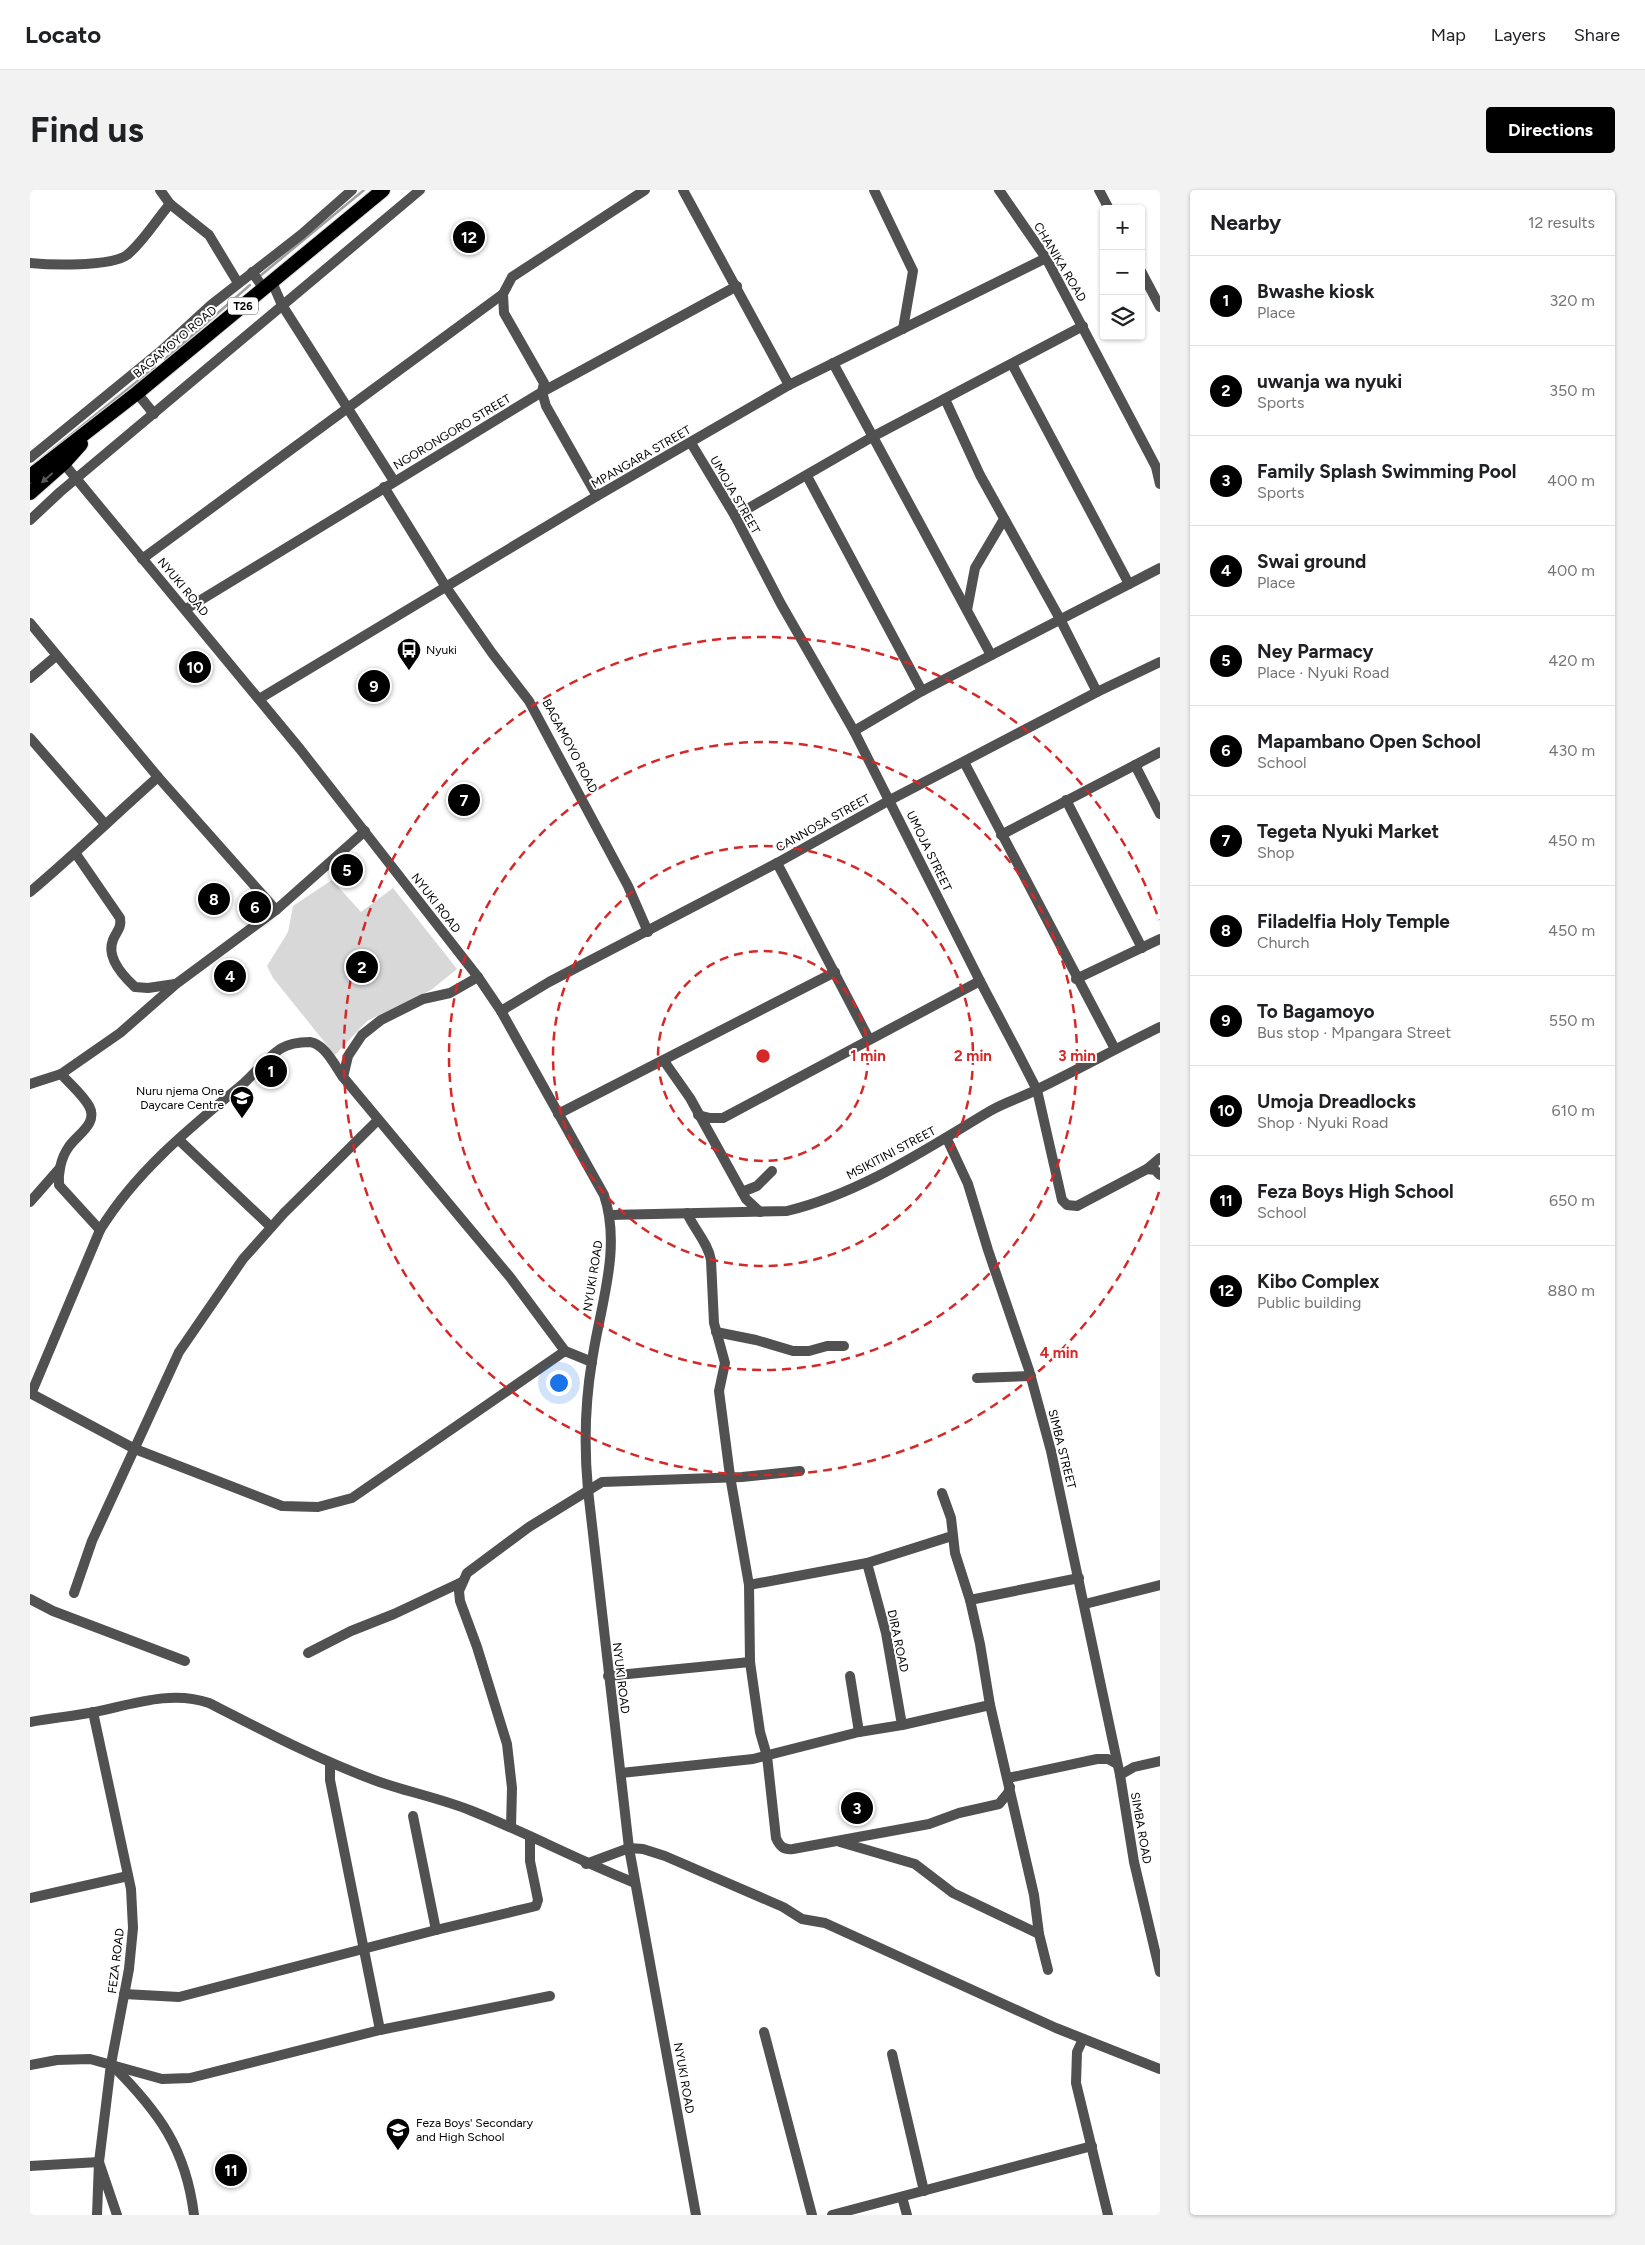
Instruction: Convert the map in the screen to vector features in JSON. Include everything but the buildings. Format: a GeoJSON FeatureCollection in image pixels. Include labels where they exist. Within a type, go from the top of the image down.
{"type":"FeatureCollection","features":[{"type":"Feature","properties":{"kind":"highway","name":"BAGAMOYO ROAD"},"geometry":{"type":"LineString","coordinates":[[30,493],[60,459],[102,422],[383,190]]}},
{"type":"Feature","properties":{"kind":"highway","name":"BAGAMOYO ROAD"},"geometry":{"type":"LineString","coordinates":[[30,476],[60,459]]}},
{"type":"Feature","properties":{"kind":"street"},"geometry":{"type":"LineString","coordinates":[[160,190],[170,204],[209,235],[238,283]]}},
{"type":"Feature","properties":{"kind":"street"},"geometry":{"type":"LineString","coordinates":[[30,458],[155,356],[238,283],[302,234],[352,190]]}},
{"type":"Feature","properties":{"kind":"street"},"geometry":{"type":"LineString","coordinates":[[30,520],[76,479],[420,190]]}},
{"type":"Feature","properties":{"kind":"street"},"geometry":{"type":"LineString","coordinates":[[142,558],[503,294],[512,277],[644,190]]}},
{"type":"Feature","properties":{"kind":"street"},"geometry":{"type":"LineString","coordinates":[[683,190],[737,286],[789,385]]}},
{"type":"Feature","properties":{"kind":"street"},"geometry":{"type":"LineString","coordinates":[[866,190],[875,192],[913,271],[902,329]]}},
{"type":"Feature","properties":{"kind":"street","name":"CHANIKA ROAD"},"geometry":{"type":"LineString","coordinates":[[1000,190],[1046,258],[1158,466],[1160,484]]}},
{"type":"Feature","properties":{"kind":"street"},"geometry":{"type":"LineString","coordinates":[[1099,190],[1107,205]]}},
{"type":"Feature","properties":{"kind":"street"},"geometry":{"type":"LineString","coordinates":[[30,263],[56,266],[122,257],[132,250],[170,204]]}},
{"type":"Feature","properties":{"kind":"street","name":"MPANGARA STREET"},"geometry":{"type":"LineString","coordinates":[[259,699],[597,496],[789,385],[1046,258]]}},
{"type":"Feature","properties":{"kind":"street"},"geometry":{"type":"LineString","coordinates":[[252,272],[268,286],[282,305],[394,481]]}},
{"type":"Feature","properties":{"kind":"street"},"geometry":{"type":"LineString","coordinates":[[1145,279],[1160,307]]}},
{"type":"Feature","properties":{"kind":"street","name":"NGORONGORO STREET"},"geometry":{"type":"LineString","coordinates":[[186,609],[542,392],[737,286]]}},
{"type":"Feature","properties":{"kind":"street"},"geometry":{"type":"LineString","coordinates":[[503,294],[504,313],[544,382],[542,392],[546,406],[597,496]]}},
{"type":"Feature","properties":{"kind":"street"},"geometry":{"type":"LineString","coordinates":[[735,516],[874,436],[1083,326]]}},
{"type":"Feature","properties":{"kind":"street"},"geometry":{"type":"LineString","coordinates":[[155,356],[164,370]]}},
{"type":"Feature","properties":{"kind":"street"},"geometry":{"type":"LineString","coordinates":[[833,363],[991,655]]}},
{"type":"Feature","properties":{"kind":"street"},"geometry":{"type":"LineString","coordinates":[[1012,364],[1129,584]]}},
{"type":"Feature","properties":{"kind":"street"},"geometry":{"type":"LineString","coordinates":[[138,393],[154,414]]}},
{"type":"Feature","properties":{"kind":"street"},"geometry":{"type":"LineString","coordinates":[[945,400],[980,475],[1060,618],[1096,692]]}},
{"type":"Feature","properties":{"kind":"street","name":"UMOJA STREET"},"geometry":{"type":"LineString","coordinates":[[691,443],[735,516],[780,604],[854,731],[1037,1090],[1060,1197],[1067,1205],[1077,1206],[1146,1169],[1160,1158]]}},
{"type":"Feature","properties":{"kind":"street","name":"NYUKI ROAD"},"geometry":{"type":"LineString","coordinates":[[60,459],[259,699],[478,977],[501,1010],[604,1195],[610,1214],[611,1256],[592,1362],[584,1449],[608,1676],[629,1848],[696,2215]]}},
{"type":"Feature","properties":{"kind":"street"},"geometry":{"type":"LineString","coordinates":[[807,476],[922,691]]}},
{"type":"Feature","properties":{"kind":"street","name":"BAGAMOYO ROAD"},"geometry":{"type":"LineString","coordinates":[[384,487],[446,587],[492,653],[529,701],[628,886],[648,932]]}},
{"type":"Feature","properties":{"kind":"street"},"geometry":{"type":"LineString","coordinates":[[967,610],[975,568],[1004,519]]}},
{"type":"Feature","properties":{"kind":"street"},"geometry":{"type":"LineString","coordinates":[[854,731],[922,691],[1160,568]]}},
{"type":"Feature","properties":{"kind":"street"},"geometry":{"type":"LineString","coordinates":[[30,623],[158,777],[276,910]]}},
{"type":"Feature","properties":{"kind":"street"},"geometry":{"type":"LineString","coordinates":[[30,678],[56,656]]}},
{"type":"Feature","properties":{"kind":"street","name":"CANNOSA STREET"},"geometry":{"type":"LineString","coordinates":[[501,1010],[549,982],[648,932],[890,800],[1096,692],[1160,662]]}},
{"type":"Feature","properties":{"kind":"street"},"geometry":{"type":"LineString","coordinates":[[30,738],[105,824]]}},
{"type":"Feature","properties":{"kind":"street"},"geometry":{"type":"LineString","coordinates":[[1001,835],[1160,752]]}},
{"type":"Feature","properties":{"kind":"street"},"geometry":{"type":"LineString","coordinates":[[964,762],[1076,979],[1115,1049]]}},
{"type":"Feature","properties":{"kind":"street"},"geometry":{"type":"LineString","coordinates":[[1135,765],[1160,814]]}},
{"type":"Feature","properties":{"kind":"street"},"geometry":{"type":"LineString","coordinates":[[30,892],[76,854],[105,824],[158,777]]}},
{"type":"Feature","properties":{"kind":"street"},"geometry":{"type":"LineString","coordinates":[[1066,800],[1142,948]]}},
{"type":"Feature","properties":{"kind":"street"},"geometry":{"type":"LineString","coordinates":[[30,1084],[61,1074],[133,1023],[176,984],[276,910],[364,831]]}},
{"type":"Feature","properties":{"kind":"street"},"geometry":{"type":"LineString","coordinates":[[76,854],[120,918],[121,923],[111,948],[116,964],[136,987],[148,988],[176,984]]}},
{"type":"Feature","properties":{"kind":"street"},"geometry":{"type":"LineString","coordinates":[[777,863],[869,1039]]}},
{"type":"Feature","properties":{"kind":"street"},"geometry":{"type":"LineString","coordinates":[[1076,979],[1160,939]]}},
{"type":"Feature","properties":{"kind":"street"},"geometry":{"type":"LineString","coordinates":[[558,1114],[835,972]]}},
{"type":"Feature","properties":{"kind":"street"},"geometry":{"type":"LineString","coordinates":[[343,1077],[348,1056],[362,1035],[382,1020],[423,999],[450,993],[478,977]]}},
{"type":"Feature","properties":{"kind":"street"},"geometry":{"type":"LineString","coordinates":[[698,1115],[710,1118],[723,1118],[980,981]]}},
{"type":"Feature","properties":{"kind":"street","name":"MSIKITINI STREET"},"geometry":{"type":"LineString","coordinates":[[610,1214],[787,1211],[810,1205],[852,1189],[947,1139],[992,1110],[1037,1090],[1160,1027]]}},
{"type":"Feature","properties":{"kind":"street"},"geometry":{"type":"LineString","coordinates":[[565,1351],[352,1498],[318,1507],[282,1506],[135,1449],[31,1394],[100,1230],[115,1205],[138,1179],[179,1140],[281,1048],[302,1042],[317,1044],[378,1120],[510,1277],[565,1351],[592,1362]]}},
{"type":"Feature","properties":{"kind":"street"},"geometry":{"type":"LineString","coordinates":[[664,1060],[690,1098],[746,1199],[760,1212]]}},
{"type":"Feature","properties":{"kind":"street"},"geometry":{"type":"LineString","coordinates":[[30,1202],[59,1168],[68,1148],[90,1124],[92,1117],[89,1105],[61,1074]]}},
{"type":"Feature","properties":{"kind":"street"},"geometry":{"type":"LineString","coordinates":[[74,1593],[92,1541],[179,1352],[243,1259],[271,1227],[378,1120]]}},
{"type":"Feature","properties":{"kind":"street","name":"SIMBA STREET"},"geometry":{"type":"LineString","coordinates":[[947,1139],[968,1184],[988,1250],[1031,1376],[1051,1451],[1120,1775]]}},
{"type":"Feature","properties":{"kind":"street"},"geometry":{"type":"LineString","coordinates":[[179,1140],[271,1227]]}},
{"type":"Feature","properties":{"kind":"street"},"geometry":{"type":"LineString","coordinates":[[59,1168],[59,1185],[100,1230]]}},
{"type":"Feature","properties":{"kind":"street"},"geometry":{"type":"LineString","coordinates":[[1146,1169],[1155,1170],[1160,1175]]}},
{"type":"Feature","properties":{"kind":"street"},"geometry":{"type":"LineString","coordinates":[[742,1192],[757,1186],[772,1171]]}},
{"type":"Feature","properties":{"kind":"street"},"geometry":{"type":"LineString","coordinates":[[687,1213],[694,1230],[709,1252],[716,1332],[725,1363],[719,1391],[730,1476],[749,1585],[750,1662],[760,1732],[767,1756],[776,1838],[779,1844],[788,1850],[929,1824],[958,1813],[998,1804],[1008,1794],[1009,1782]]}},
{"type":"Feature","properties":{"kind":"street"},"geometry":{"type":"LineString","coordinates":[[716,1332],[756,1340],[793,1351],[809,1352],[827,1346],[844,1346]]}},
{"type":"Feature","properties":{"kind":"street"},"geometry":{"type":"LineString","coordinates":[[978,1378],[1031,1376]]}},
{"type":"Feature","properties":{"kind":"street"},"geometry":{"type":"LineString","coordinates":[[511,1827],[512,1788],[507,1744],[477,1647],[460,1602],[462,1582],[467,1573],[528,1527],[602,1482],[800,1471]]}},
{"type":"Feature","properties":{"kind":"street"},"geometry":{"type":"LineString","coordinates":[[942,1493],[951,1518],[955,1553],[970,1600],[980,1644],[990,1705],[1034,1895],[1039,1934],[1048,1970]]}},
{"type":"Feature","properties":{"kind":"street"},"geometry":{"type":"LineString","coordinates":[[749,1585],[867,1563],[952,1536]]}},
{"type":"Feature","properties":{"kind":"street","name":"DIRA ROAD"},"geometry":{"type":"LineString","coordinates":[[867,1563],[886,1633],[902,1725]]}},
{"type":"Feature","properties":{"kind":"street"},"geometry":{"type":"LineString","coordinates":[[970,1600],[1079,1578]]}},
{"type":"Feature","properties":{"kind":"street"},"geometry":{"type":"LineString","coordinates":[[308,1653],[351,1631],[394,1614],[462,1582]]}},
{"type":"Feature","properties":{"kind":"street"},"geometry":{"type":"LineString","coordinates":[[1084,1604],[1160,1585]]}},
{"type":"Feature","properties":{"kind":"street"},"geometry":{"type":"LineString","coordinates":[[30,1599],[53,1612],[185,1661]]}},
{"type":"Feature","properties":{"kind":"street"},"geometry":{"type":"LineString","coordinates":[[608,1676],[750,1662]]}},
{"type":"Feature","properties":{"kind":"street"},"geometry":{"type":"LineString","coordinates":[[850,1676],[859,1732]]}},
{"type":"Feature","properties":{"kind":"street"},"geometry":{"type":"LineString","coordinates":[[30,1722],[93,1712],[155,1699],[179,1696],[194,1698],[209,1703],[296,1748],[330,1763],[375,1780],[470,1810],[511,1827],[586,1864],[635,1883]]}},
{"type":"Feature","properties":{"kind":"street"},"geometry":{"type":"LineString","coordinates":[[621,1773],[753,1759],[859,1732],[902,1725],[990,1705]]}},
{"type":"Feature","properties":{"kind":"street","name":"FEZA ROAD"},"geometry":{"type":"LineString","coordinates":[[93,1712],[128,1876],[133,1928],[124,1994],[111,2064],[99,2162],[97,2215]]}},
{"type":"Feature","properties":{"kind":"street"},"geometry":{"type":"LineString","coordinates":[[1009,1782],[1097,1759],[1108,1760],[1117,1764]]}},
{"type":"Feature","properties":{"kind":"street"},"geometry":{"type":"LineString","coordinates":[[1120,1775],[1134,1767],[1160,1761]]}},
{"type":"Feature","properties":{"kind":"street"},"geometry":{"type":"LineString","coordinates":[[330,1763],[330,1780],[380,2030]]}},
{"type":"Feature","properties":{"kind":"street","name":"SIMBA ROAD"},"geometry":{"type":"LineString","coordinates":[[1120,1775],[1134,1862],[1157,1946],[1160,1972]]}},
{"type":"Feature","properties":{"kind":"street"},"geometry":{"type":"LineString","coordinates":[[413,1816],[436,1930]]}},
{"type":"Feature","properties":{"kind":"street"},"geometry":{"type":"LineString","coordinates":[[124,1994],[179,1997],[536,1906],[538,1900],[530,1861],[530,1836]]}},
{"type":"Feature","properties":{"kind":"street"},"geometry":{"type":"LineString","coordinates":[[836,1841],[915,1864],[953,1893],[1039,1934]]}},
{"type":"Feature","properties":{"kind":"street"},"geometry":{"type":"LineString","coordinates":[[586,1864],[629,1848],[643,1849],[665,1856],[783,1907],[802,1919],[824,1923],[1083,2039],[1160,2069]]}},
{"type":"Feature","properties":{"kind":"street"},"geometry":{"type":"LineString","coordinates":[[30,1897],[128,1876]]}},
{"type":"Feature","properties":{"kind":"street"},"geometry":{"type":"LineString","coordinates":[[30,2065],[56,2060],[90,2059],[162,2079],[190,2078],[380,2030],[550,1996]]}},
{"type":"Feature","properties":{"kind":"street"},"geometry":{"type":"LineString","coordinates":[[764,2032],[812,2215]]}},
{"type":"Feature","properties":{"kind":"street"},"geometry":{"type":"LineString","coordinates":[[1083,2039],[1077,2052],[1076,2083],[1108,2215]]}},
{"type":"Feature","properties":{"kind":"street"},"geometry":{"type":"LineString","coordinates":[[892,2054],[924,2191]]}},
{"type":"Feature","properties":{"kind":"street"},"geometry":{"type":"LineString","coordinates":[[111,2064],[142,2096],[165,2126],[182,2159],[191,2191],[194,2215]]}},
{"type":"Feature","properties":{"kind":"street"},"geometry":{"type":"LineString","coordinates":[[832,2215],[1092,2146]]}},
{"type":"Feature","properties":{"kind":"street"},"geometry":{"type":"LineString","coordinates":[[30,2166],[99,2162],[117,2215]]}},
{"type":"Feature","properties":{"kind":"street"},"geometry":{"type":"LineString","coordinates":[[902,2197],[907,2215]]}},
{"type":"Feature","properties":{"kind":"shaded area"},"geometry":{"type":"Polygon","coordinates":[[[332,880],[361,912],[393,888],[457,969],[431,990],[367,1021],[335,1055],[273,978],[267,966],[288,932],[293,906],[332,880]]]}},
{"type":"Feature","properties":{"kind":"waterway"},"geometry":{"type":"LineString","coordinates":[[260,276],[364,190]]}},
{"type":"Feature","properties":{"kind":"waterway"},"geometry":{"type":"LineString","coordinates":[[165,359],[250,285]]}},
{"type":"Feature","properties":{"kind":"waterway"},"geometry":{"type":"LineString","coordinates":[[31,467],[155,367]]}},
{"type":"Feature","properties":{"kind":"place","name":"Kibo Complex"},"geometry":{"type":"Point","coordinates":[469,237]}},
{"type":"Feature","properties":{"kind":"place","name":"Umoja Dreadlocks"},"geometry":{"type":"Point","coordinates":[195,667]}},
{"type":"Feature","properties":{"kind":"place","name":"Nyuki"},"geometry":{"type":"Point","coordinates":[409,671]}},
{"type":"Feature","properties":{"kind":"place","name":"To Bagamoyo"},"geometry":{"type":"Point","coordinates":[374,686]}},
{"type":"Feature","properties":{"kind":"place","name":"Tegeta Nyuki Market"},"geometry":{"type":"Point","coordinates":[464,800]}},
{"type":"Feature","properties":{"kind":"place","name":"Ney Parmacy"},"geometry":{"type":"Point","coordinates":[347,870]}},
{"type":"Feature","properties":{"kind":"place","name":"Filadelfia Holy Temple"},"geometry":{"type":"Point","coordinates":[214,899]}},
{"type":"Feature","properties":{"kind":"place","name":"Mapambano Open School"},"geometry":{"type":"Point","coordinates":[255,907]}},
{"type":"Feature","properties":{"kind":"place","name":"uwanja wa nyuki"},"geometry":{"type":"Point","coordinates":[362,967]}},
{"type":"Feature","properties":{"kind":"place","name":"Swai ground"},"geometry":{"type":"Point","coordinates":[230,976]}},
{"type":"Feature","properties":{"kind":"place","name":"Bwashe kiosk"},"geometry":{"type":"Point","coordinates":[271,1071]}},
{"type":"Feature","properties":{"kind":"place","name":"Nuru njema One Daycare Centre"},"geometry":{"type":"Point","coordinates":[242,1119]}},
{"type":"Feature","properties":{"kind":"place","name":"Family Splash Swimming Pool"},"geometry":{"type":"Point","coordinates":[857,1808]}},
{"type":"Feature","properties":{"kind":"place","name":"Feza Boys' Secondary and High School"},"geometry":{"type":"Point","coordinates":[398,2151]}},
{"type":"Feature","properties":{"kind":"place","name":"Feza Boys High School"},"geometry":{"type":"Point","coordinates":[231,2170]}}]}
